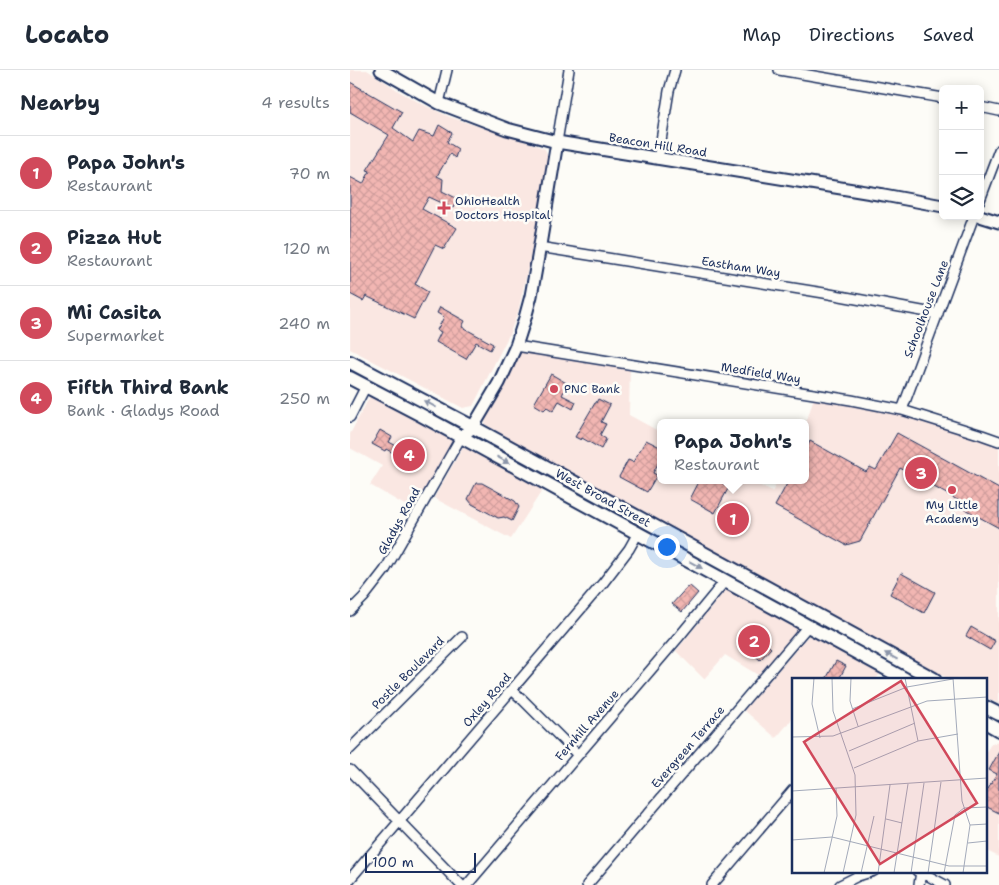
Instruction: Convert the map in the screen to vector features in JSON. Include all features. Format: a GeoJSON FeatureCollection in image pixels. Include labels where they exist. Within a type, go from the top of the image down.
{"type":"FeatureCollection","features":[{"type":"Feature","properties":{"kind":"main road","name":"West Broad Street"},"geometry":{"type":"LineString","coordinates":[[350,362],[473,427],[932,678]]}},
{"type":"Feature","properties":{"kind":"main road","name":"West Broad Street"},"geometry":{"type":"LineString","coordinates":[[350,378],[808,626],[889,675]]}},
{"type":"Feature","properties":{"kind":"main road"},"geometry":{"type":"LineString","coordinates":[[548,485],[566,488],[597,506],[644,527],[654,526]]}},
{"type":"Feature","properties":{"kind":"main road"},"geometry":{"type":"LineString","coordinates":[[724,581],[735,580],[745,584],[812,620],[826,620]]}},
{"type":"Feature","properties":{"kind":"street","name":"Beacon Hill Road"},"geometry":{"type":"LineString","coordinates":[[381,70],[439,103],[507,129],[557,142],[884,194],[939,205]]}},
{"type":"Feature","properties":{"kind":"street"},"geometry":{"type":"LineString","coordinates":[[439,103],[447,70]]}},
{"type":"Feature","properties":{"kind":"street"},"geometry":{"type":"LineString","coordinates":[[460,437],[473,427],[499,383],[516,346],[525,318],[531,296],[569,70]]}},
{"type":"Feature","properties":{"kind":"street"},"geometry":{"type":"LineString","coordinates":[[658,159],[669,91],[675,70]]}},
{"type":"Feature","properties":{"kind":"street"},"geometry":{"type":"LineString","coordinates":[[779,70],[939,97]]}},
{"type":"Feature","properties":{"kind":"street"},"geometry":{"type":"LineString","coordinates":[[984,108],[999,111]]}},
{"type":"Feature","properties":{"kind":"street"},"geometry":{"type":"LineString","coordinates":[[984,189],[999,150]]}},
{"type":"Feature","properties":{"kind":"street"},"geometry":{"type":"LineString","coordinates":[[984,217],[999,222]]}},
{"type":"Feature","properties":{"kind":"street","name":"Schoolhouse Lane"},"geometry":{"type":"LineString","coordinates":[[902,410],[973,220]]}},
{"type":"Feature","properties":{"kind":"street","name":"Eastham Way"},"geometry":{"type":"LineString","coordinates":[[539,247],[824,293],[938,314]]}},
{"type":"Feature","properties":{"kind":"street","name":"Medfield Way"},"geometry":{"type":"LineString","coordinates":[[516,346],[851,400],[902,410],[999,442]]}},
{"type":"Feature","properties":{"kind":"street"},"geometry":{"type":"LineString","coordinates":[[350,418],[366,386]]}},
{"type":"Feature","properties":{"kind":"street","name":"Gladys Road"},"geometry":{"type":"LineString","coordinates":[[350,611],[386,570],[460,437]]}},
{"type":"Feature","properties":{"kind":"street","name":"Oxley Road"},"geometry":{"type":"LineString","coordinates":[[350,879],[603,583],[638,534]]}},
{"type":"Feature","properties":{"kind":"street","name":"Fernhill Avenue"},"geometry":{"type":"LineString","coordinates":[[467,885],[682,634],[724,581]]}},
{"type":"Feature","properties":{"kind":"street","name":"Evergreen Terrace"},"geometry":{"type":"LineString","coordinates":[[588,885],[808,626]]}},
{"type":"Feature","properties":{"kind":"street","name":"Postle Boulevard"},"geometry":{"type":"LineString","coordinates":[[350,749],[462,637]]}},
{"type":"Feature","properties":{"kind":"street"},"geometry":{"type":"LineString","coordinates":[[512,690],[578,754]]}},
{"type":"Feature","properties":{"kind":"street"},"geometry":{"type":"LineString","coordinates":[[989,726],[995,709]]}},
{"type":"Feature","properties":{"kind":"street"},"geometry":{"type":"LineString","coordinates":[[350,770],[461,885]]}},
{"type":"Feature","properties":{"kind":"street"},"geometry":{"type":"LineString","coordinates":[[712,885],[792,791]]}},
{"type":"Feature","properties":{"kind":"street"},"geometry":{"type":"LineString","coordinates":[[840,885],[871,872]]}},
{"type":"Feature","properties":{"kind":"street"},"geometry":{"type":"LineString","coordinates":[[920,872],[920,885]]}},
{"type":"Feature","properties":{"kind":"street"},"geometry":{"type":"LineString","coordinates":[[922,872],[945,885]]}},
{"type":"Feature","properties":{"kind":"shaded area","name":"OhioHealth Doctors Hospital"},"geometry":{"type":"Polygon","coordinates":[[[350,70],[367,70],[426,106],[450,117],[545,149],[548,157],[530,259],[518,312],[509,335],[473,406],[463,408],[350,349],[350,70]]]}},
{"type":"Feature","properties":{"kind":"shaded area"},"geometry":{"type":"Polygon","coordinates":[[[516,346],[630,364],[629,415],[657,430],[657,484],[757,484],[772,492],[777,484],[809,484],[809,419],[807,419],[815,394],[851,400],[999,441],[999,704],[986,698],[986,678],[947,678],[567,472],[485,424],[490,399],[516,346]]]}},
{"type":"Feature","properties":{"kind":"shaded area"},"geometry":{"type":"Polygon","coordinates":[[[370,396],[454,439],[415,511],[370,485],[382,466],[350,448],[350,434],[370,396]]]}},
{"type":"Feature","properties":{"kind":"shaded area"},"geometry":{"type":"Polygon","coordinates":[[[463,447],[543,489],[511,539],[434,498],[463,447]]]}},
{"type":"Feature","properties":{"kind":"shaded area"},"geometry":{"type":"Polygon","coordinates":[[[727,588],[799,629],[758,675],[725,655],[704,679],[676,651],[727,588]]]}},
{"type":"Feature","properties":{"kind":"shaded area"},"geometry":{"type":"Polygon","coordinates":[[[810,634],[880,674],[877,678],[792,678],[792,719],[776,738],[744,710],[810,634]]]}},
{"type":"Feature","properties":{"kind":"shaded area"},"geometry":{"type":"Polygon","coordinates":[[[999,742],[999,857],[986,850],[986,752],[991,744],[999,742]]]}},
{"type":"Feature","properties":{"kind":"building"},"geometry":{"type":"Polygon","coordinates":[[[350,82],[402,112],[393,128],[413,142],[419,131],[434,136],[439,125],[452,133],[447,142],[458,149],[455,158],[450,154],[437,176],[443,179],[442,191],[458,199],[453,208],[429,197],[422,209],[457,228],[444,249],[435,245],[415,284],[428,292],[414,319],[366,296],[363,301],[350,294],[350,177],[363,184],[370,171],[367,170],[389,135],[350,112],[350,82]]]}},
{"type":"Feature","properties":{"kind":"building"},"geometry":{"type":"Polygon","coordinates":[[[440,307],[465,321],[462,327],[493,344],[490,350],[476,342],[466,359],[436,342],[441,332],[437,330],[444,317],[437,313],[440,307]]]}},
{"type":"Feature","properties":{"kind":"building","name":"PNC Bank"},"geometry":{"type":"Polygon","coordinates":[[[551,374],[568,384],[562,395],[576,402],[573,409],[559,401],[553,411],[547,407],[544,410],[534,404],[551,374]]]}},
{"type":"Feature","properties":{"kind":"building"},"geometry":{"type":"Polygon","coordinates":[[[598,399],[610,405],[601,422],[606,424],[600,435],[606,439],[601,449],[582,438],[581,440],[575,437],[598,399]]]}},
{"type":"Feature","properties":{"kind":"building"},"geometry":{"type":"Polygon","coordinates":[[[380,430],[392,437],[389,442],[404,450],[408,442],[423,451],[414,468],[398,460],[400,457],[386,449],[385,451],[372,444],[380,430]]]}},
{"type":"Feature","properties":{"kind":"building"},"geometry":{"type":"Polygon","coordinates":[[[897,433],[999,489],[999,528],[959,506],[961,502],[900,468],[860,541],[846,545],[775,506],[787,484],[809,484],[810,441],[866,472],[870,467],[876,470],[897,433]]]}},
{"type":"Feature","properties":{"kind":"building"},"geometry":{"type":"Polygon","coordinates":[[[646,440],[657,446],[657,466],[653,473],[657,475],[647,492],[619,477],[628,460],[633,462],[646,440]]]}},
{"type":"Feature","properties":{"kind":"building"},"geometry":{"type":"Polygon","coordinates":[[[476,483],[482,483],[515,501],[519,507],[512,521],[504,517],[498,518],[472,504],[468,499],[476,483]]]}},
{"type":"Feature","properties":{"kind":"building"},"geometry":{"type":"Polygon","coordinates":[[[698,484],[724,484],[729,487],[715,513],[690,499],[698,484]]]}},
{"type":"Feature","properties":{"kind":"building"},"geometry":{"type":"Polygon","coordinates":[[[737,507],[742,509],[730,532],[725,529],[737,507]]]}},
{"type":"Feature","properties":{"kind":"building"},"geometry":{"type":"Polygon","coordinates":[[[901,573],[935,592],[924,613],[890,594],[901,573]]]}},
{"type":"Feature","properties":{"kind":"building"},"geometry":{"type":"Polygon","coordinates":[[[689,585],[698,593],[682,612],[672,604],[689,585]]]}},
{"type":"Feature","properties":{"kind":"building"},"geometry":{"type":"Polygon","coordinates":[[[971,627],[995,641],[990,650],[966,636],[971,627]]]}},
{"type":"Feature","properties":{"kind":"building"},"geometry":{"type":"Polygon","coordinates":[[[755,634],[771,648],[760,660],[742,644],[751,635],[753,637],[755,634]]]}},
{"type":"Feature","properties":{"kind":"building"},"geometry":{"type":"Polygon","coordinates":[[[836,661],[846,666],[840,678],[827,678],[836,661]]]}},
{"type":"Feature","properties":{"kind":"building"},"geometry":{"type":"Polygon","coordinates":[[[999,752],[999,813],[986,806],[986,788],[988,789],[997,774],[989,770],[999,752]]]}},
{"type":"Feature","properties":{"kind":"place","name":"OhioHealth Doctors Hospital"},"geometry":{"type":"Point","coordinates":[444,208]}},
{"type":"Feature","properties":{"kind":"place","name":"PNC Bank"},"geometry":{"type":"Point","coordinates":[554,389]}},
{"type":"Feature","properties":{"kind":"place","name":"Fifth Third Bank"},"geometry":{"type":"Point","coordinates":[409,455]}},
{"type":"Feature","properties":{"kind":"place","name":"Mi Casita"},"geometry":{"type":"Point","coordinates":[921,473]}},
{"type":"Feature","properties":{"kind":"place","name":"My Little Academy"},"geometry":{"type":"Point","coordinates":[952,490]}},
{"type":"Feature","properties":{"kind":"place","name":"Papa John's"},"geometry":{"type":"Point","coordinates":[733,519]}},
{"type":"Feature","properties":{"kind":"place","name":"Pizza Hut"},"geometry":{"type":"Point","coordinates":[754,641]}}]}
